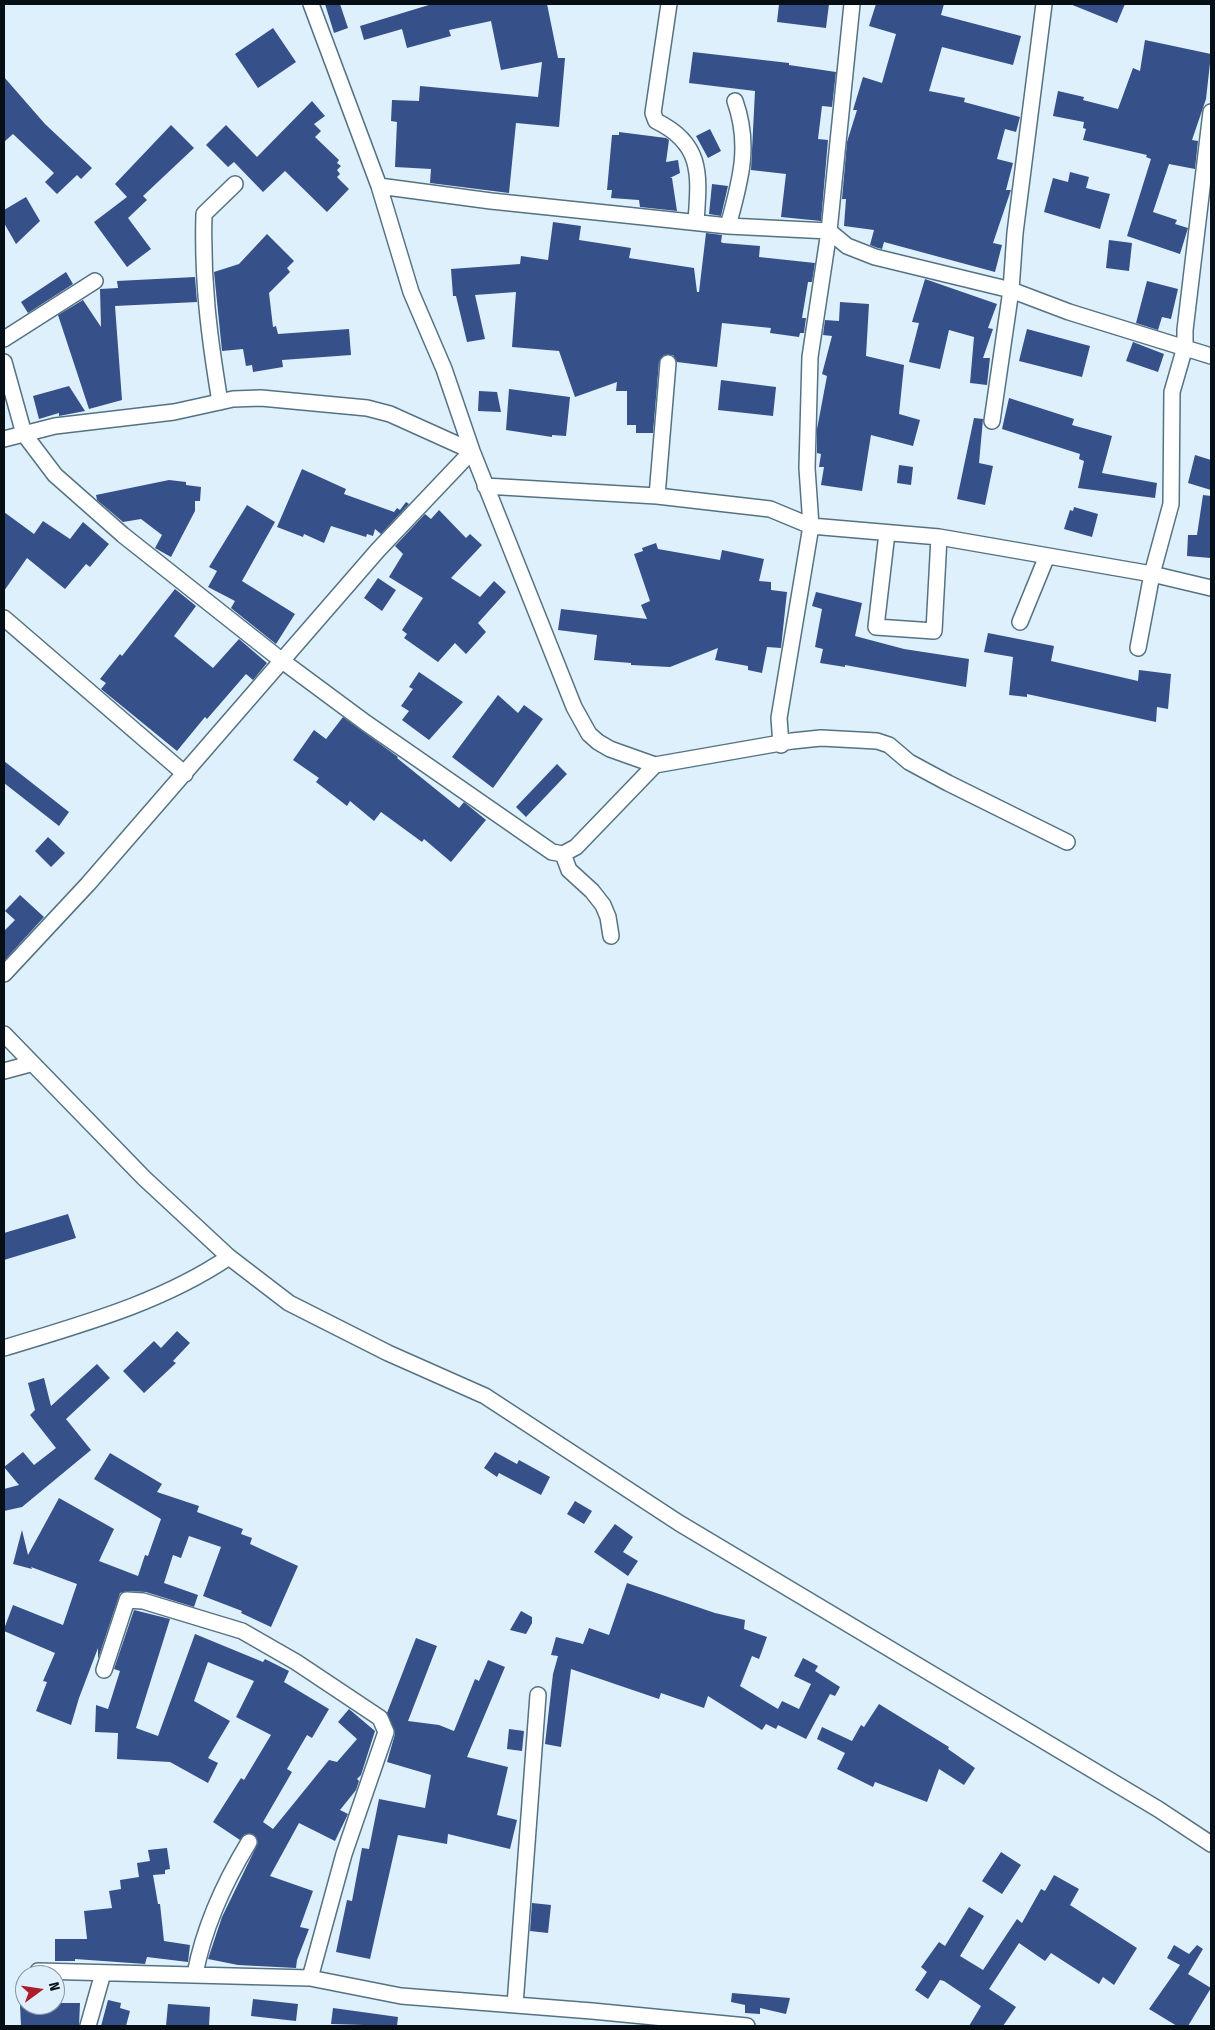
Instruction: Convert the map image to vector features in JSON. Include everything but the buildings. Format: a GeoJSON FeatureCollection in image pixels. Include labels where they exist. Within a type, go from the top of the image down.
{"type":"FeatureCollection","features":[{"type":"Feature","properties":{"kind":"street"},"geometry":{"type":"LineString","coordinates":[[311,4],[380,186],[411,292],[444,370],[485,486],[574,707],[589,734],[610,750],[655,765],[780,745],[792,741],[822,738],[861,739],[883,742],[889,744],[909,762],[1067,842]]}},
{"type":"Feature","properties":{"kind":"street"},"geometry":{"type":"LineString","coordinates":[[669,4],[653,113],[656,122],[666,126],[688,144],[695,164],[698,184],[696,222]]}},
{"type":"Feature","properties":{"kind":"street"},"geometry":{"type":"LineString","coordinates":[[780,745],[780,718],[811,526],[807,468],[810,357],[829,231],[852,4]]}},
{"type":"Feature","properties":{"kind":"street"},"geometry":{"type":"LineString","coordinates":[[992,421],[1011,290],[1015,234],[1044,4]]}},
{"type":"Feature","properties":{"kind":"street"},"geometry":{"type":"LineString","coordinates":[[728,226],[738,191],[745,138],[742,119],[735,101]]}},
{"type":"Feature","properties":{"kind":"street"},"geometry":{"type":"LineString","coordinates":[[1138,648],[1152,574],[1171,504],[1172,392],[1185,347],[1185,330],[1211,112]]}},
{"type":"Feature","properties":{"kind":"street"},"geometry":{"type":"LineString","coordinates":[[220,402],[206,316],[203,253],[204,214],[235,184]]}},
{"type":"Feature","properties":{"kind":"street"},"geometry":{"type":"LineString","coordinates":[[380,186],[491,201],[728,226],[829,231],[847,246],[875,257],[1011,290],[1069,312],[1211,356]]}},
{"type":"Feature","properties":{"kind":"street"},"geometry":{"type":"LineString","coordinates":[[4,339],[95,280]]}},
{"type":"Feature","properties":{"kind":"street"},"geometry":{"type":"LineString","coordinates":[[4,362],[24,434],[55,475],[123,535],[281,660],[366,723],[552,852],[563,854],[582,842],[655,765]]}},
{"type":"Feature","properties":{"kind":"street"},"geometry":{"type":"LineString","coordinates":[[657,496],[668,363]]}},
{"type":"Feature","properties":{"kind":"street"},"geometry":{"type":"LineString","coordinates":[[4,439],[55,426],[174,412],[220,402],[261,398],[367,408],[390,414],[472,451]]}},
{"type":"Feature","properties":{"kind":"street"},"geometry":{"type":"LineString","coordinates":[[4,974],[88,884],[378,550],[472,451]]}},
{"type":"Feature","properties":{"kind":"street"},"geometry":{"type":"LineString","coordinates":[[485,486],[657,496],[770,510],[811,526],[939,537],[1152,574],[1211,588]]}},
{"type":"Feature","properties":{"kind":"street"},"geometry":{"type":"LineString","coordinates":[[887,533],[876,627],[934,631],[939,537]]}},
{"type":"Feature","properties":{"kind":"street"},"geometry":{"type":"LineString","coordinates":[[1020,622],[1048,556]]}},
{"type":"Feature","properties":{"kind":"street"},"geometry":{"type":"LineString","coordinates":[[4,618],[185,774]]}},
{"type":"Feature","properties":{"kind":"street"},"geometry":{"type":"LineString","coordinates":[[563,854],[569,870],[592,891],[603,905],[608,917],[611,936]]}},
{"type":"Feature","properties":{"kind":"street"},"geometry":{"type":"LineString","coordinates":[[4,1034],[30,1064],[144,1178],[229,1257],[289,1303],[388,1353],[485,1396],[679,1523],[1149,1804],[1211,1844]]}},
{"type":"Feature","properties":{"kind":"street"},"geometry":{"type":"LineString","coordinates":[[4,1071],[30,1064]]}},
{"type":"Feature","properties":{"kind":"street"},"geometry":{"type":"LineString","coordinates":[[4,1348],[77,1326],[146,1302],[206,1273],[229,1257]]}},
{"type":"Feature","properties":{"kind":"street"},"geometry":{"type":"LineString","coordinates":[[104,1670],[127,1600],[143,1600],[242,1631],[296,1662],[380,1718],[386,1732],[344,1854],[310,1978]]}},
{"type":"Feature","properties":{"kind":"street"},"geometry":{"type":"LineString","coordinates":[[515,2005],[538,1695]]}},
{"type":"Feature","properties":{"kind":"street"},"geometry":{"type":"LineString","coordinates":[[195,1974],[201,1941],[232,1872],[249,1842]]}},
{"type":"Feature","properties":{"kind":"street"},"geometry":{"type":"LineString","coordinates":[[65,1972],[310,1978],[400,1996],[747,2026]]}},
{"type":"Feature","properties":{"kind":"street"},"geometry":{"type":"LineString","coordinates":[[88,2026],[103,1973]]}}]}
